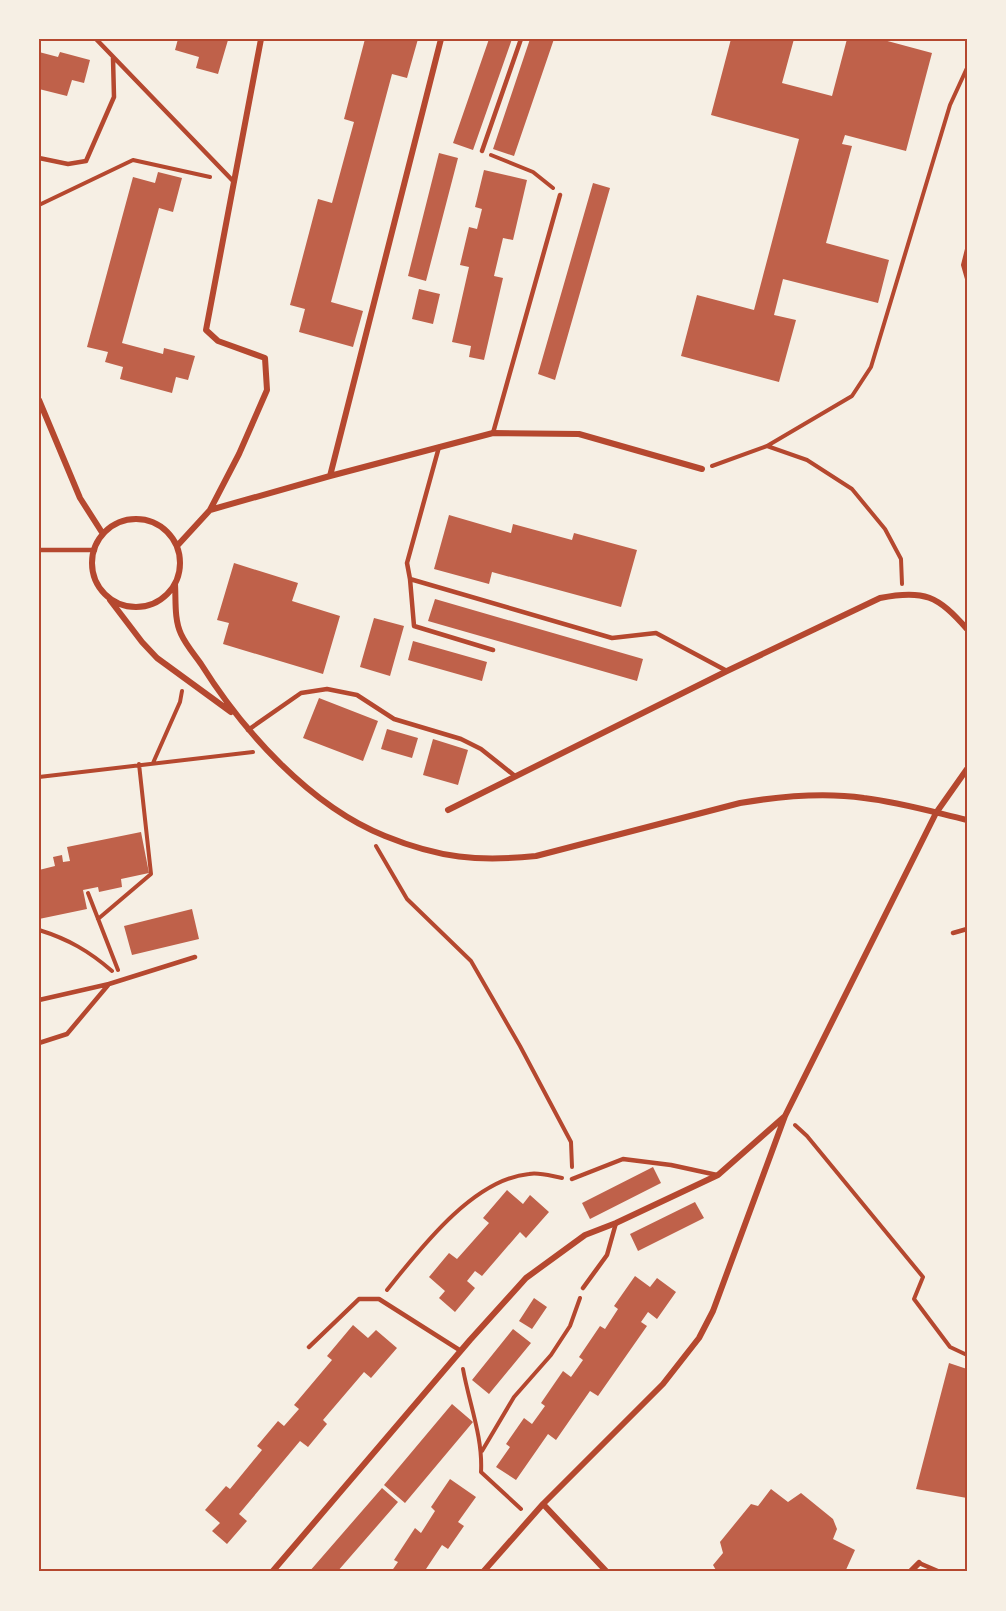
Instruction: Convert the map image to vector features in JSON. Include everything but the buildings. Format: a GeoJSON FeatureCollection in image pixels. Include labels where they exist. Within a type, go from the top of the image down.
{"type":"FeatureCollection","features":[{"type":"Feature","properties":{"kind":"street"},"geometry":{"type":"LineString","coordinates":[[177,546],[210,510],[239,454],[267,390],[266,358],[218,341],[206,330],[261,39]]}},
{"type":"Feature","properties":{"kind":"street"},"geometry":{"type":"LineString","coordinates":[[330,476],[441,39]]}},
{"type":"Feature","properties":{"kind":"street"},"geometry":{"type":"LineString","coordinates":[[39,400],[80,498],[103,534]]}},
{"type":"Feature","properties":{"kind":"street"},"geometry":{"type":"LineString","coordinates":[[210,510],[493,434],[579,434],[702,469]]}},
{"type":"Feature","properties":{"kind":"street"},"geometry":{"type":"LineString","coordinates":[[106,595],[117,603],[130,607],[143,607],[161,599],[175,584],[180,572],[180,559],[177,546],[163,528],[143,520],[122,522],[103,534],[92,562],[98,585],[142,642],[157,658],[236,716]]}},
{"type":"Feature","properties":{"kind":"street"},"geometry":{"type":"LineString","coordinates":[[175,584],[177,620],[181,633],[236,716],[248,730],[308,789],[363,825],[400,842],[447,856],[474,860],[506,860],[536,856],[740,803],[811,795],[862,797],[967,820]]}},
{"type":"Feature","properties":{"kind":"street"},"geometry":{"type":"LineString","coordinates":[[448,810],[727,670],[880,598],[902,594],[934,598],[951,610],[967,629]]}},
{"type":"Feature","properties":{"kind":"street"},"geometry":{"type":"LineString","coordinates":[[483,1572],[543,1504],[663,1384],[699,1338],[713,1311],[785,1116],[936,813],[967,769]]}},
{"type":"Feature","properties":{"kind":"street"},"geometry":{"type":"LineString","coordinates":[[272,1572],[526,1278],[585,1235],[616,1223],[718,1175],[785,1116]]}},
{"type":"Feature","properties":{"kind":"street"},"geometry":{"type":"LineString","coordinates":[[543,1504],[607,1572]]}},
{"type":"Feature","properties":{"kind":"street"},"geometry":{"type":"LineString","coordinates":[[910,1572],[919,1563]]}},
{"type":"Feature","properties":{"kind":"lane"},"geometry":{"type":"LineString","coordinates":[[96,39],[234,182]]}},
{"type":"Feature","properties":{"kind":"lane"},"geometry":{"type":"LineString","coordinates":[[482,151],[520,39]]}},
{"type":"Feature","properties":{"kind":"lane"},"geometry":{"type":"LineString","coordinates":[[39,158],[68,164],[86,161],[114,97],[113,58]]}},
{"type":"Feature","properties":{"kind":"lane"},"geometry":{"type":"LineString","coordinates":[[493,434],[560,195]]}},
{"type":"Feature","properties":{"kind":"lane"},"geometry":{"type":"LineString","coordinates":[[439,447],[407,563],[414,626],[493,650]]}},
{"type":"Feature","properties":{"kind":"lane"},"geometry":{"type":"LineString","coordinates":[[39,550],[95,550]]}},
{"type":"Feature","properties":{"kind":"lane"},"geometry":{"type":"LineString","coordinates":[[410,579],[612,638],[656,633],[727,670]]}},
{"type":"Feature","properties":{"kind":"lane"},"geometry":{"type":"LineString","coordinates":[[248,730],[301,693],[327,689],[357,695],[394,719],[461,739],[482,749],[515,776]]}},
{"type":"Feature","properties":{"kind":"lane"},"geometry":{"type":"LineString","coordinates":[[953,933],[967,929]]}},
{"type":"Feature","properties":{"kind":"lane"},"geometry":{"type":"LineString","coordinates":[[39,1000],[108,984],[195,957]]}},
{"type":"Feature","properties":{"kind":"lane"},"geometry":{"type":"LineString","coordinates":[[39,1043],[67,1035],[108,984]]}},
{"type":"Feature","properties":{"kind":"lane"},"geometry":{"type":"LineString","coordinates":[[572,1179],[623,1159],[670,1165],[718,1175]]}},
{"type":"Feature","properties":{"kind":"lane"},"geometry":{"type":"LineString","coordinates":[[583,1288],[607,1255],[616,1223]]}},
{"type":"Feature","properties":{"kind":"lane"},"geometry":{"type":"LineString","coordinates":[[309,1347],[359,1299],[379,1299],[461,1351]]}},
{"type":"Feature","properties":{"kind":"lane"},"geometry":{"type":"LineString","coordinates":[[919,1563],[940,1572]]}},
{"type":"Feature","properties":{"kind":"path"},"geometry":{"type":"LineString","coordinates":[[702,469],[768,446],[852,396],[871,368],[950,105],[967,68]]}},
{"type":"Feature","properties":{"kind":"path"},"geometry":{"type":"LineString","coordinates":[[482,151],[533,172],[560,195]]}},
{"type":"Feature","properties":{"kind":"path"},"geometry":{"type":"LineString","coordinates":[[39,205],[133,160],[234,182]]}},
{"type":"Feature","properties":{"kind":"path"},"geometry":{"type":"LineString","coordinates":[[967,249],[963,265],[967,279]]}},
{"type":"Feature","properties":{"kind":"path"},"geometry":{"type":"LineString","coordinates":[[768,446],[807,460],[852,489],[885,529],[902,559],[902,594]]}},
{"type":"Feature","properties":{"kind":"path"},"geometry":{"type":"LineString","coordinates":[[153,763],[180,702],[185,678]]}},
{"type":"Feature","properties":{"kind":"path"},"geometry":{"type":"LineString","coordinates":[[39,777],[268,750]]}},
{"type":"Feature","properties":{"kind":"path"},"geometry":{"type":"LineString","coordinates":[[98,919],[151,874],[139,764]]}},
{"type":"Feature","properties":{"kind":"path"},"geometry":{"type":"LineString","coordinates":[[363,825],[407,899],[471,961],[571,1142],[572,1179],[530,1173],[505,1179],[475,1197],[447,1220],[379,1299]]}},
{"type":"Feature","properties":{"kind":"path"},"geometry":{"type":"LineString","coordinates":[[88,892],[122,980]]}},
{"type":"Feature","properties":{"kind":"path"},"geometry":{"type":"LineString","coordinates":[[39,930],[64,937],[97,958],[122,980]]}},
{"type":"Feature","properties":{"kind":"path"},"geometry":{"type":"LineString","coordinates":[[785,1116],[807,1136],[918,1270],[923,1277],[914,1299],[950,1347],[967,1355]]}},
{"type":"Feature","properties":{"kind":"path"},"geometry":{"type":"LineString","coordinates":[[482,1451],[514,1397],[551,1355],[570,1326],[583,1288]]}},
{"type":"Feature","properties":{"kind":"path"},"geometry":{"type":"LineString","coordinates":[[461,1351],[468,1398],[482,1451],[481,1472],[531,1518]]}}]}
